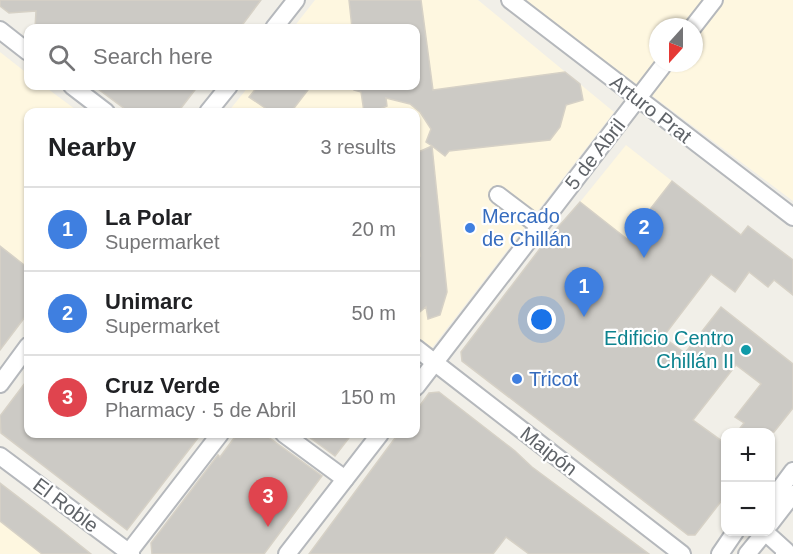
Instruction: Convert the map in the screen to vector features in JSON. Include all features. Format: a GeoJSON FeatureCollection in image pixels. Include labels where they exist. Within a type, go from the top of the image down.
{"type":"FeatureCollection","features":[{"type":"Feature","properties":{"kind":"street"},"geometry":{"type":"LineString","coordinates":[[277,24],[296,0]]}},
{"type":"Feature","properties":{"kind":"street","name":"Arturo Prat"},"geometry":{"type":"LineString","coordinates":[[510,0],[793,217]]}},
{"type":"Feature","properties":{"kind":"street"},"geometry":{"type":"LineString","coordinates":[[700,18],[714,0]]}},
{"type":"Feature","properties":{"kind":"street"},"geometry":{"type":"LineString","coordinates":[[0,30],[24,49]]}},
{"type":"Feature","properties":{"kind":"street","name":"5 de Abril"},"geometry":{"type":"LineString","coordinates":[[420,382],[658,72]]}},
{"type":"Feature","properties":{"kind":"street"},"geometry":{"type":"LineString","coordinates":[[77,90],[101,108]]}},
{"type":"Feature","properties":{"kind":"street"},"geometry":{"type":"LineString","coordinates":[[211,108],[226,90]]}},
{"type":"Feature","properties":{"kind":"street"},"geometry":{"type":"LineString","coordinates":[[498,195],[540,226]]}},
{"type":"Feature","properties":{"kind":"street"},"geometry":{"type":"LineString","coordinates":[[0,384],[24,351]]}},
{"type":"Feature","properties":{"kind":"street","name":"Maipón"},"geometry":{"type":"LineString","coordinates":[[420,351],[682,554]]}},
{"type":"Feature","properties":{"kind":"street"},"geometry":{"type":"LineString","coordinates":[[0,399],[24,368]]}},
{"type":"Feature","properties":{"kind":"street"},"geometry":{"type":"LineString","coordinates":[[130,553],[217,438]]}},
{"type":"Feature","properties":{"kind":"street"},"geometry":{"type":"LineString","coordinates":[[289,438],[345,479]]}},
{"type":"Feature","properties":{"kind":"street"},"geometry":{"type":"LineString","coordinates":[[287,554],[377,438]]}},
{"type":"Feature","properties":{"kind":"street","name":"El Roble"},"geometry":{"type":"LineString","coordinates":[[0,456],[130,553]]}},
{"type":"Feature","properties":{"kind":"street"},"geometry":{"type":"LineString","coordinates":[[774,482],[793,457]]}},
{"type":"Feature","properties":{"kind":"street"},"geometry":{"type":"LineString","coordinates":[[775,496],[793,471]]}},
{"type":"Feature","properties":{"kind":"street"},"geometry":{"type":"LineString","coordinates":[[775,518],[793,494]]}},
{"type":"Feature","properties":{"kind":"street"},"geometry":{"type":"LineString","coordinates":[[720,554],[732,536]]}},
{"type":"Feature","properties":{"kind":"street"},"geometry":{"type":"LineString","coordinates":[[747,554],[761,536]]}},
{"type":"Feature","properties":{"kind":"street"},"geometry":{"type":"LineString","coordinates":[[773,536],[786,553]]}},
{"type":"Feature","properties":{"kind":"shaded area","name":"Mercado de Chillán"},"geometry":{"type":"Polygon","coordinates":[[[315,0],[478,0],[614,112],[428,353],[420,347],[420,108],[231,108],[246,90],[420,90],[420,24],[296,24],[315,0]]]}},
{"type":"Feature","properties":{"kind":"shaded area"},"geometry":{"type":"Polygon","coordinates":[[[524,0],[793,0],[793,201],[524,0]]]}},
{"type":"Feature","properties":{"kind":"shaded area"},"geometry":{"type":"Polygon","coordinates":[[[0,52],[24,71],[24,90],[49,90],[74,108],[24,108],[24,265],[0,246],[0,52]]]}},
{"type":"Feature","properties":{"kind":"shaded area"},"geometry":{"type":"Polygon","coordinates":[[[626,145],[672,181],[627,239],[580,202],[626,145]]]}},
{"type":"Feature","properties":{"kind":"shaded area"},"geometry":{"type":"Polygon","coordinates":[[[0,483],[56,526],[91,554],[0,554],[0,483]]]}},
{"type":"Feature","properties":{"kind":"building"},"geometry":{"type":"Polygon","coordinates":[[[0,0],[261,0],[243,24],[35,24],[36,11],[9,13],[0,6],[0,0]]]}},
{"type":"Feature","properties":{"kind":"building"},"geometry":{"type":"Polygon","coordinates":[[[349,0],[421,0],[433,90],[565,72],[580,84],[583,100],[566,105],[560,127],[550,140],[449,151],[445,156],[426,142],[431,129],[420,112],[420,108],[386,98],[387,106],[363,108],[361,92],[354,90],[420,90],[420,24],[352,24],[349,0]]]}},
{"type":"Feature","properties":{"kind":"building"},"geometry":{"type":"Polygon","coordinates":[[[99,90],[195,90],[181,108],[124,108],[99,90]]]}},
{"type":"Feature","properties":{"kind":"building"},"geometry":{"type":"Polygon","coordinates":[[[255,90],[308,90],[294,108],[265,108],[249,97],[255,90]]]}},
{"type":"Feature","properties":{"kind":"building"},"geometry":{"type":"Polygon","coordinates":[[[432,146],[447,292],[440,315],[428,319],[426,307],[420,312],[420,151],[432,146]]]}},
{"type":"Feature","properties":{"kind":"building"},"geometry":{"type":"Polygon","coordinates":[[[672,181],[741,235],[748,226],[793,260],[793,295],[774,280],[768,287],[749,272],[735,292],[711,274],[663,337],[685,353],[721,307],[793,364],[793,408],[775,431],[775,428],[740,428],[744,423],[735,417],[761,384],[736,365],[693,420],[721,440],[721,501],[695,535],[688,535],[462,361],[461,352],[545,242],[580,202],[627,239],[672,181]]]}},
{"type":"Feature","properties":{"kind":"building"},"geometry":{"type":"Polygon","coordinates":[[[0,246],[24,265],[24,318],[0,350],[0,246]]]}},
{"type":"Feature","properties":{"kind":"building"},"geometry":{"type":"Polygon","coordinates":[[[24,384],[24,438],[198,438],[127,530],[1,433],[0,416],[24,384]]]}},
{"type":"Feature","properties":{"kind":"building"},"geometry":{"type":"Polygon","coordinates":[[[439,392],[532,467],[649,554],[529,554],[506,537],[493,554],[309,554],[395,438],[420,438],[420,405],[429,393],[439,392]]]}},
{"type":"Feature","properties":{"kind":"building"},"geometry":{"type":"Polygon","coordinates":[[[234,438],[270,438],[322,476],[264,554],[152,554],[151,543],[218,455],[220,457],[234,438]]]}},
{"type":"Feature","properties":{"kind":"building"},"geometry":{"type":"Polygon","coordinates":[[[310,438],[349,438],[335,456],[310,438]]]}},
{"type":"Feature","properties":{"kind":"building"},"geometry":{"type":"Polygon","coordinates":[[[0,483],[91,554],[42,554],[0,521],[0,483]]]}},
{"type":"Feature","properties":{"kind":"place","name":"Mercado de Chillán"},"geometry":{"type":"Point","coordinates":[470,228]}},
{"type":"Feature","properties":{"kind":"place","name":"Unimarc"},"geometry":{"type":"Point","coordinates":[644,258]}},
{"type":"Feature","properties":{"kind":"place","name":"La Polar"},"geometry":{"type":"Point","coordinates":[584,317]}},
{"type":"Feature","properties":{"kind":"place","name":"Edificio Centro Chillán II"},"geometry":{"type":"Point","coordinates":[746,350]}},
{"type":"Feature","properties":{"kind":"place","name":"Tricot"},"geometry":{"type":"Point","coordinates":[517,379]}},
{"type":"Feature","properties":{"kind":"place","name":"Cruz Verde"},"geometry":{"type":"Point","coordinates":[268,527]}}]}
